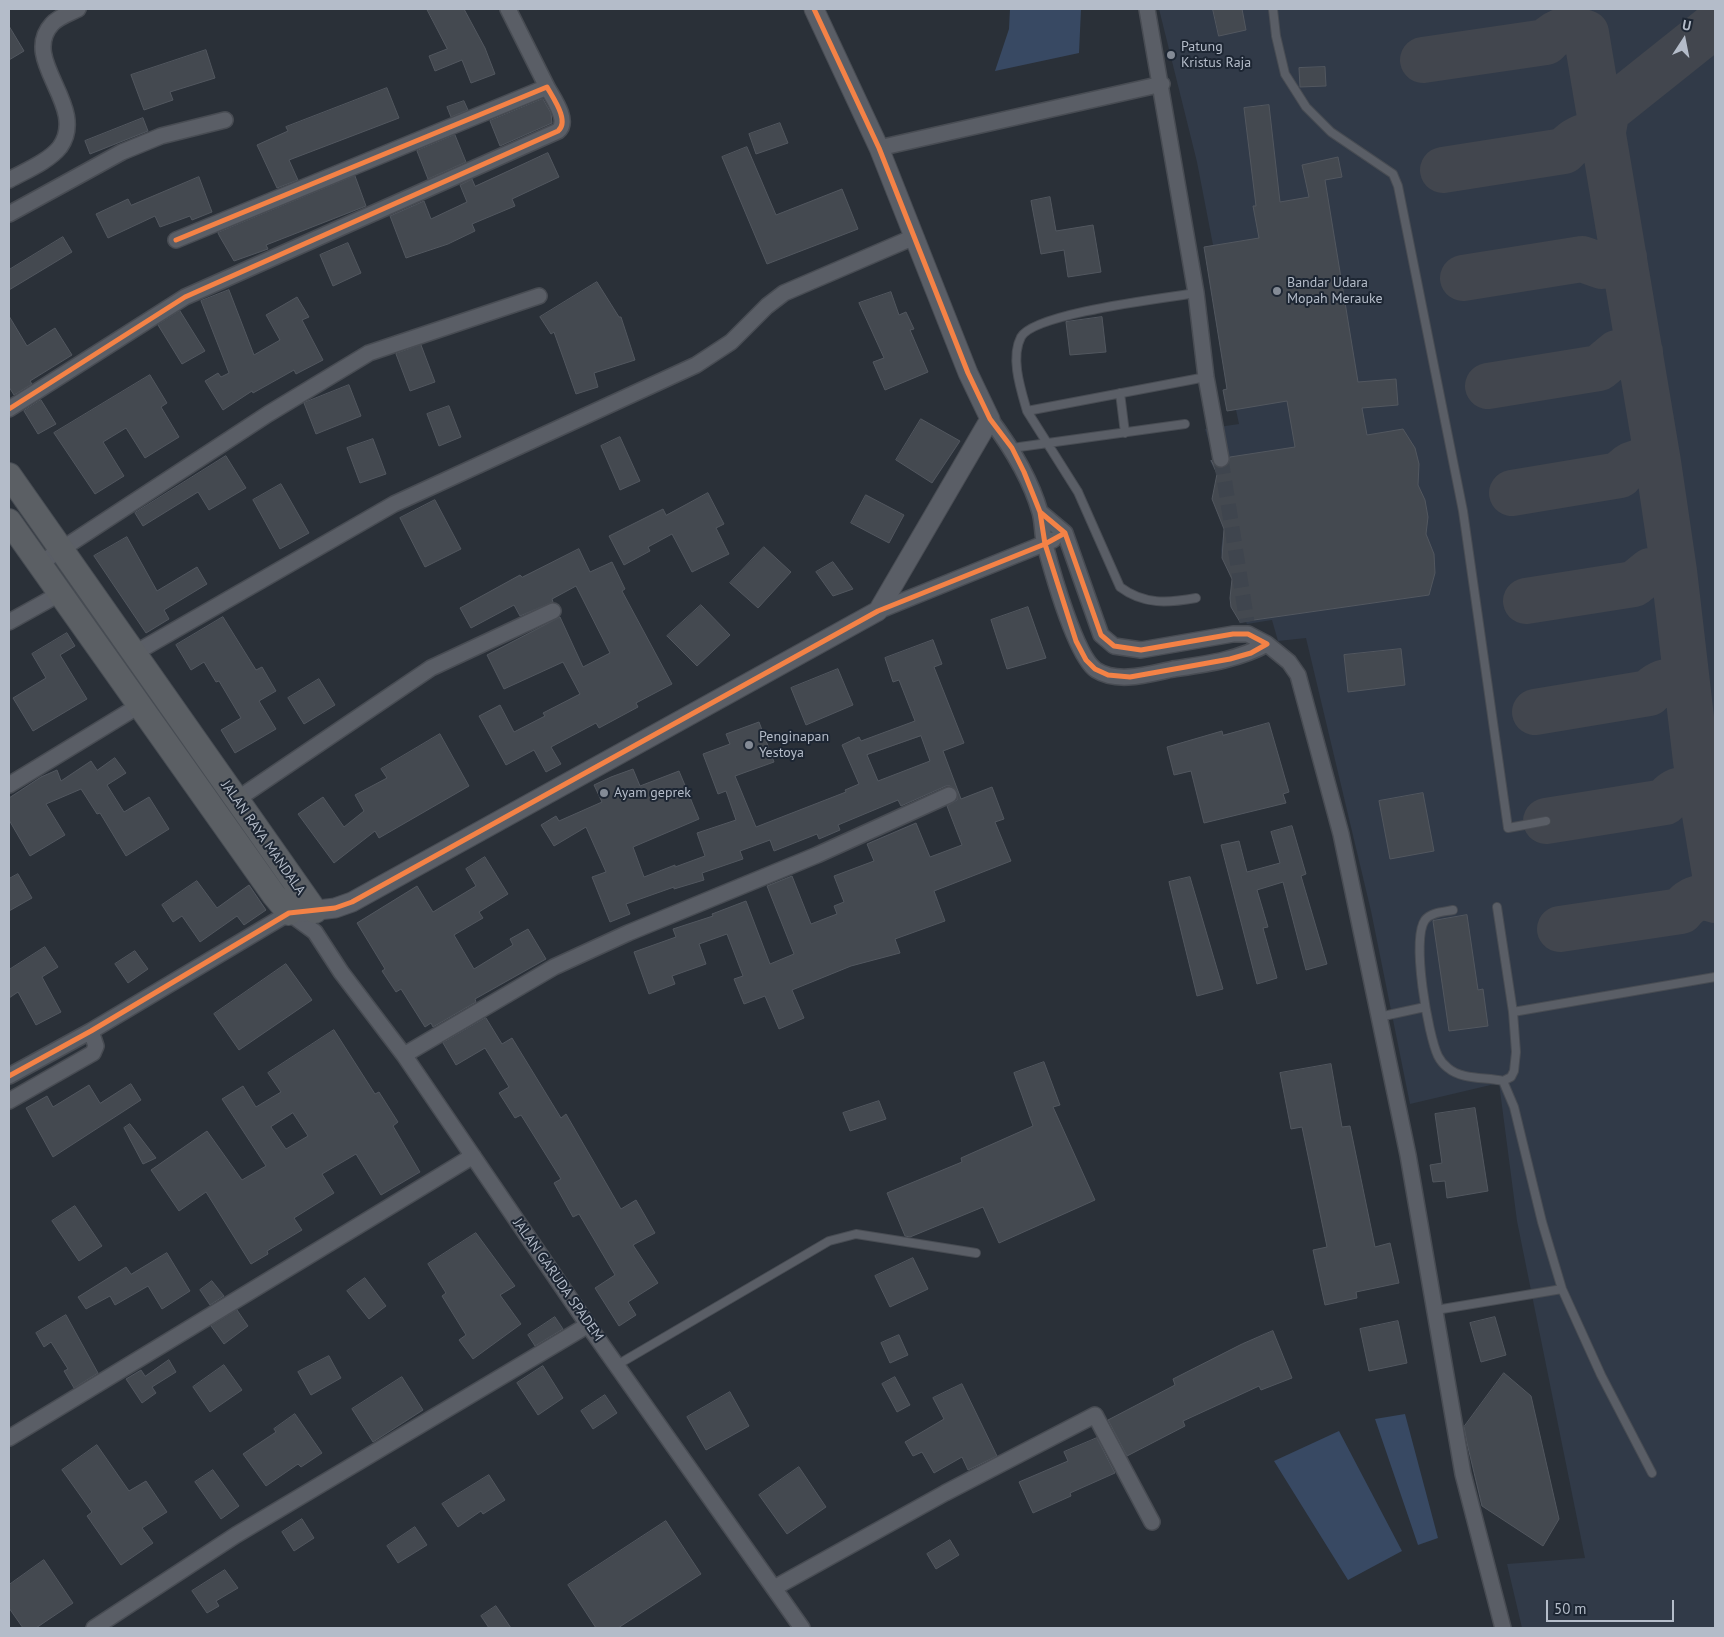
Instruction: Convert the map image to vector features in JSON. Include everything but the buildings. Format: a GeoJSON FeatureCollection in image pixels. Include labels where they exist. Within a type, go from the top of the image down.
{"type":"FeatureCollection","features":[{"type":"Feature","properties":{"kind":"highway","name":"JALAN RAYA MANDALA"},"geometry":{"type":"LineString","coordinates":[[9,475],[236,800],[315,921]]}},
{"type":"Feature","properties":{"kind":"highway","name":"JALAN RAYA MANDALA"},"geometry":{"type":"LineString","coordinates":[[9,521],[289,914]]}},
{"type":"Feature","properties":{"kind":"street"},"geometry":{"type":"LineString","coordinates":[[9,180],[53,155],[66,135],[67,111],[47,67],[45,38],[54,22],[78,9]]}},
{"type":"Feature","properties":{"kind":"street"},"geometry":{"type":"LineString","coordinates":[[9,408],[185,297],[562,128],[563,120],[508,9]]}},
{"type":"Feature","properties":{"kind":"street"},"geometry":{"type":"LineString","coordinates":[[814,9],[879,148],[968,373],[990,419],[1012,448],[1040,512],[1045,544],[1076,641],[1086,660],[1095,669],[1108,675],[1130,677],[1230,659],[1251,653],[1267,644]]}},
{"type":"Feature","properties":{"kind":"street"},"geometry":{"type":"LineString","coordinates":[[1147,9],[1162,84],[1196,293],[1206,377],[1221,459]]}},
{"type":"Feature","properties":{"kind":"street"},"geometry":{"type":"LineString","coordinates":[[879,148],[1162,84]]}},
{"type":"Feature","properties":{"kind":"street"},"geometry":{"type":"LineString","coordinates":[[176,240],[547,87]]}},
{"type":"Feature","properties":{"kind":"street"},"geometry":{"type":"LineString","coordinates":[[9,214],[122,152],[161,136],[225,120]]}},
{"type":"Feature","properties":{"kind":"street"},"geometry":{"type":"LineString","coordinates":[[135,654],[394,504],[696,365],[731,342],[767,306],[784,293],[914,237]]}},
{"type":"Feature","properties":{"kind":"street"},"geometry":{"type":"LineString","coordinates":[[40,564],[60,549],[268,414],[369,353],[539,296]]}},
{"type":"Feature","properties":{"kind":"street"},"geometry":{"type":"LineString","coordinates":[[878,611],[990,419]]}},
{"type":"Feature","properties":{"kind":"street"},"geometry":{"type":"LineString","coordinates":[[1040,512],[1065,533],[1101,635],[1114,646],[1141,650],[1232,634],[1247,628]]}},
{"type":"Feature","properties":{"kind":"street"},"geometry":{"type":"LineString","coordinates":[[9,1076],[91,1031],[289,914],[315,921],[335,908],[352,902],[878,611],[1045,544],[1065,533]]}},
{"type":"Feature","properties":{"kind":"street"},"geometry":{"type":"LineString","coordinates":[[9,622],[61,593]]}},
{"type":"Feature","properties":{"kind":"street"},"geometry":{"type":"LineString","coordinates":[[236,800],[431,668],[553,611]]}},
{"type":"Feature","properties":{"kind":"street"},"geometry":{"type":"LineString","coordinates":[[1247,628],[1289,662],[1298,676],[1341,834],[1408,1155],[1463,1474],[1503,1628]]}},
{"type":"Feature","properties":{"kind":"street"},"geometry":{"type":"LineString","coordinates":[[1247,628],[1251,653]]}},
{"type":"Feature","properties":{"kind":"street"},"geometry":{"type":"LineString","coordinates":[[9,785],[140,705]]}},
{"type":"Feature","properties":{"kind":"street"},"geometry":{"type":"LineString","coordinates":[[404,1055],[554,967],[628,933],[817,855],[949,795]]}},
{"type":"Feature","properties":{"kind":"street","name":"JALAN GARUDA SPADEM"},"geometry":{"type":"LineString","coordinates":[[315,921],[341,972],[404,1055],[588,1325],[802,1628]]}},
{"type":"Feature","properties":{"kind":"street"},"geometry":{"type":"LineString","coordinates":[[9,1101],[94,1053],[95,1042],[91,1031]]}},
{"type":"Feature","properties":{"kind":"street"},"geometry":{"type":"LineString","coordinates":[[9,1438],[472,1156]]}},
{"type":"Feature","properties":{"kind":"street"},"geometry":{"type":"LineString","coordinates":[[94,1628],[236,1535],[588,1325]]}},
{"type":"Feature","properties":{"kind":"street"},"geometry":{"type":"LineString","coordinates":[[774,1588],[946,1493],[1095,1415],[1152,1522]]}},
{"type":"Feature","properties":{"kind":"lane"},"geometry":{"type":"LineString","coordinates":[[1273,9],[1276,36],[1285,74],[1306,107],[1331,132],[1393,174],[1398,186],[1463,511],[1508,828],[1546,821]]}},
{"type":"Feature","properties":{"kind":"lane"},"geometry":{"type":"LineString","coordinates":[[1196,293],[1060,317],[1034,325],[1021,336],[1017,355],[1019,378],[1026,411],[1078,492],[1120,587],[1129,594],[1146,600],[1168,603],[1196,598]]}},
{"type":"Feature","properties":{"kind":"lane"},"geometry":{"type":"LineString","coordinates":[[1026,411],[1206,377]]}},
{"type":"Feature","properties":{"kind":"lane"},"geometry":{"type":"LineString","coordinates":[[1120,393],[1125,432]]}},
{"type":"Feature","properties":{"kind":"lane"},"geometry":{"type":"LineString","coordinates":[[1012,448],[1185,424]]}},
{"type":"Feature","properties":{"kind":"lane"},"geometry":{"type":"LineString","coordinates":[[1453,910],[1432,914],[1425,920],[1420,931],[1419,954],[1425,1007],[1439,1058],[1449,1069],[1464,1076],[1504,1081],[1511,1077],[1514,1071],[1516,1052],[1513,1012],[1497,906]]}},
{"type":"Feature","properties":{"kind":"lane"},"geometry":{"type":"LineString","coordinates":[[1513,1012],[1715,977]]}},
{"type":"Feature","properties":{"kind":"lane"},"geometry":{"type":"LineString","coordinates":[[1379,1018],[1425,1007]]}},
{"type":"Feature","properties":{"kind":"lane"},"geometry":{"type":"LineString","coordinates":[[1504,1081],[1514,1108],[1542,1222],[1562,1289],[1601,1375],[1652,1473]]}},
{"type":"Feature","properties":{"kind":"lane"},"geometry":{"type":"LineString","coordinates":[[617,1365],[829,1241],[841,1237],[856,1234],[875,1236],[976,1253]]}},
{"type":"Feature","properties":{"kind":"lane"},"geometry":{"type":"LineString","coordinates":[[1436,1310],[1562,1289]]}},
{"type":"Feature","properties":{"kind":"shaded area"},"geometry":{"type":"Polygon","coordinates":[[[1159,9],[1715,9],[1715,1628],[1522,1628],[1507,1564],[1585,1558],[1517,1221],[1499,1083],[1410,1104],[1371,911],[1306,638],[1278,641],[1272,620],[1247,624],[1246,622],[1240,622],[1231,607],[1232,579],[1222,558],[1221,550],[1224,529],[1212,499],[1217,474],[1210,461],[1214,459],[1205,429],[1239,424],[1236,410],[1227,411],[1223,390],[1227,389],[1204,247],[1213,245],[1197,162],[1159,9]]]}},
{"type":"Feature","properties":{"kind":"water"},"geometry":{"type":"Polygon","coordinates":[[[1010,9],[1081,9],[1079,53],[995,71],[1009,29],[1010,9]]]}},
{"type":"Feature","properties":{"kind":"water"},"geometry":{"type":"Polygon","coordinates":[[[1405,1414],[1438,1538],[1418,1545],[1375,1419],[1405,1414]]]}},
{"type":"Feature","properties":{"kind":"water"},"geometry":{"type":"Polygon","coordinates":[[[1339,1431],[1402,1551],[1348,1580],[1274,1461],[1339,1431]]]}},
{"type":"Feature","properties":{"kind":"taxiway"},"geometry":{"type":"LineString","coordinates":[[1443,170],[1564,151],[1572,143],[1586,136],[1602,137],[1606,115],[1611,108],[1715,25]]}},
{"type":"Feature","properties":{"kind":"taxiway"},"geometry":{"type":"LineString","coordinates":[[1423,60],[1546,42],[1555,34],[1564,30],[1586,33],[1658,462],[1674,571],[1696,761],[1715,874]]}},
{"type":"Feature","properties":{"kind":"taxiway"},"geometry":{"type":"LineString","coordinates":[[1463,278],[1582,259],[1602,266],[1614,263],[1624,257]]}},
{"type":"Feature","properties":{"kind":"taxiway"},"geometry":{"type":"LineString","coordinates":[[1488,386],[1599,368],[1617,353],[1640,352]]}},
{"type":"Feature","properties":{"kind":"taxiway"},"geometry":{"type":"LineString","coordinates":[[1512,493],[1620,475],[1632,464],[1658,462]]}},
{"type":"Feature","properties":{"kind":"taxiway"},"geometry":{"type":"LineString","coordinates":[[1526,601],[1634,584],[1650,571],[1674,571]]}},
{"type":"Feature","properties":{"kind":"taxiway"},"geometry":{"type":"LineString","coordinates":[[1535,712],[1649,693],[1657,686],[1666,682],[1687,683]]}},
{"type":"Feature","properties":{"kind":"taxiway"},"geometry":{"type":"LineString","coordinates":[[1546,821],[1665,802],[1676,791],[1685,789],[1701,791]]}},
{"type":"Feature","properties":{"kind":"taxiway"},"geometry":{"type":"LineString","coordinates":[[1560,929],[1681,911],[1692,901],[1700,898],[1715,900]]}},
{"type":"Feature","properties":{"kind":"tunnel"},"geometry":{"type":"LineString","coordinates":[[1221,459],[1247,622]]}},
{"type":"Feature","properties":{"kind":"cycle path"},"geometry":{"type":"LineString","coordinates":[[814,9],[879,148],[968,373],[990,419],[1012,448],[1024,472],[1040,512],[1045,544],[1076,641],[1086,660],[1095,669],[1108,675],[1130,677],[1230,659],[1251,653],[1267,644],[1248,634],[1233,634],[1141,650],[1114,646],[1101,635],[1065,533],[1040,512]]}},
{"type":"Feature","properties":{"kind":"cycle path"},"geometry":{"type":"LineString","coordinates":[[9,409],[185,297],[558,131],[562,121],[559,109],[547,87],[176,240]]}},
{"type":"Feature","properties":{"kind":"cycle path"},"geometry":{"type":"LineString","coordinates":[[9,1076],[91,1031],[289,913],[335,908],[352,902],[878,611],[1045,544],[1065,533]]}},
{"type":"Feature","properties":{"kind":"place","name":"Patung Kristus Raja"},"geometry":{"type":"Point","coordinates":[1171,55]}},
{"type":"Feature","properties":{"kind":"place","name":"Bandar Udara Mopah Merauke"},"geometry":{"type":"Point","coordinates":[1277,291]}},
{"type":"Feature","properties":{"kind":"place","name":"Penginapan Yestoya"},"geometry":{"type":"Point","coordinates":[749,745]}},
{"type":"Feature","properties":{"kind":"place","name":"Ayam geprek"},"geometry":{"type":"Point","coordinates":[604,793]}}]}
